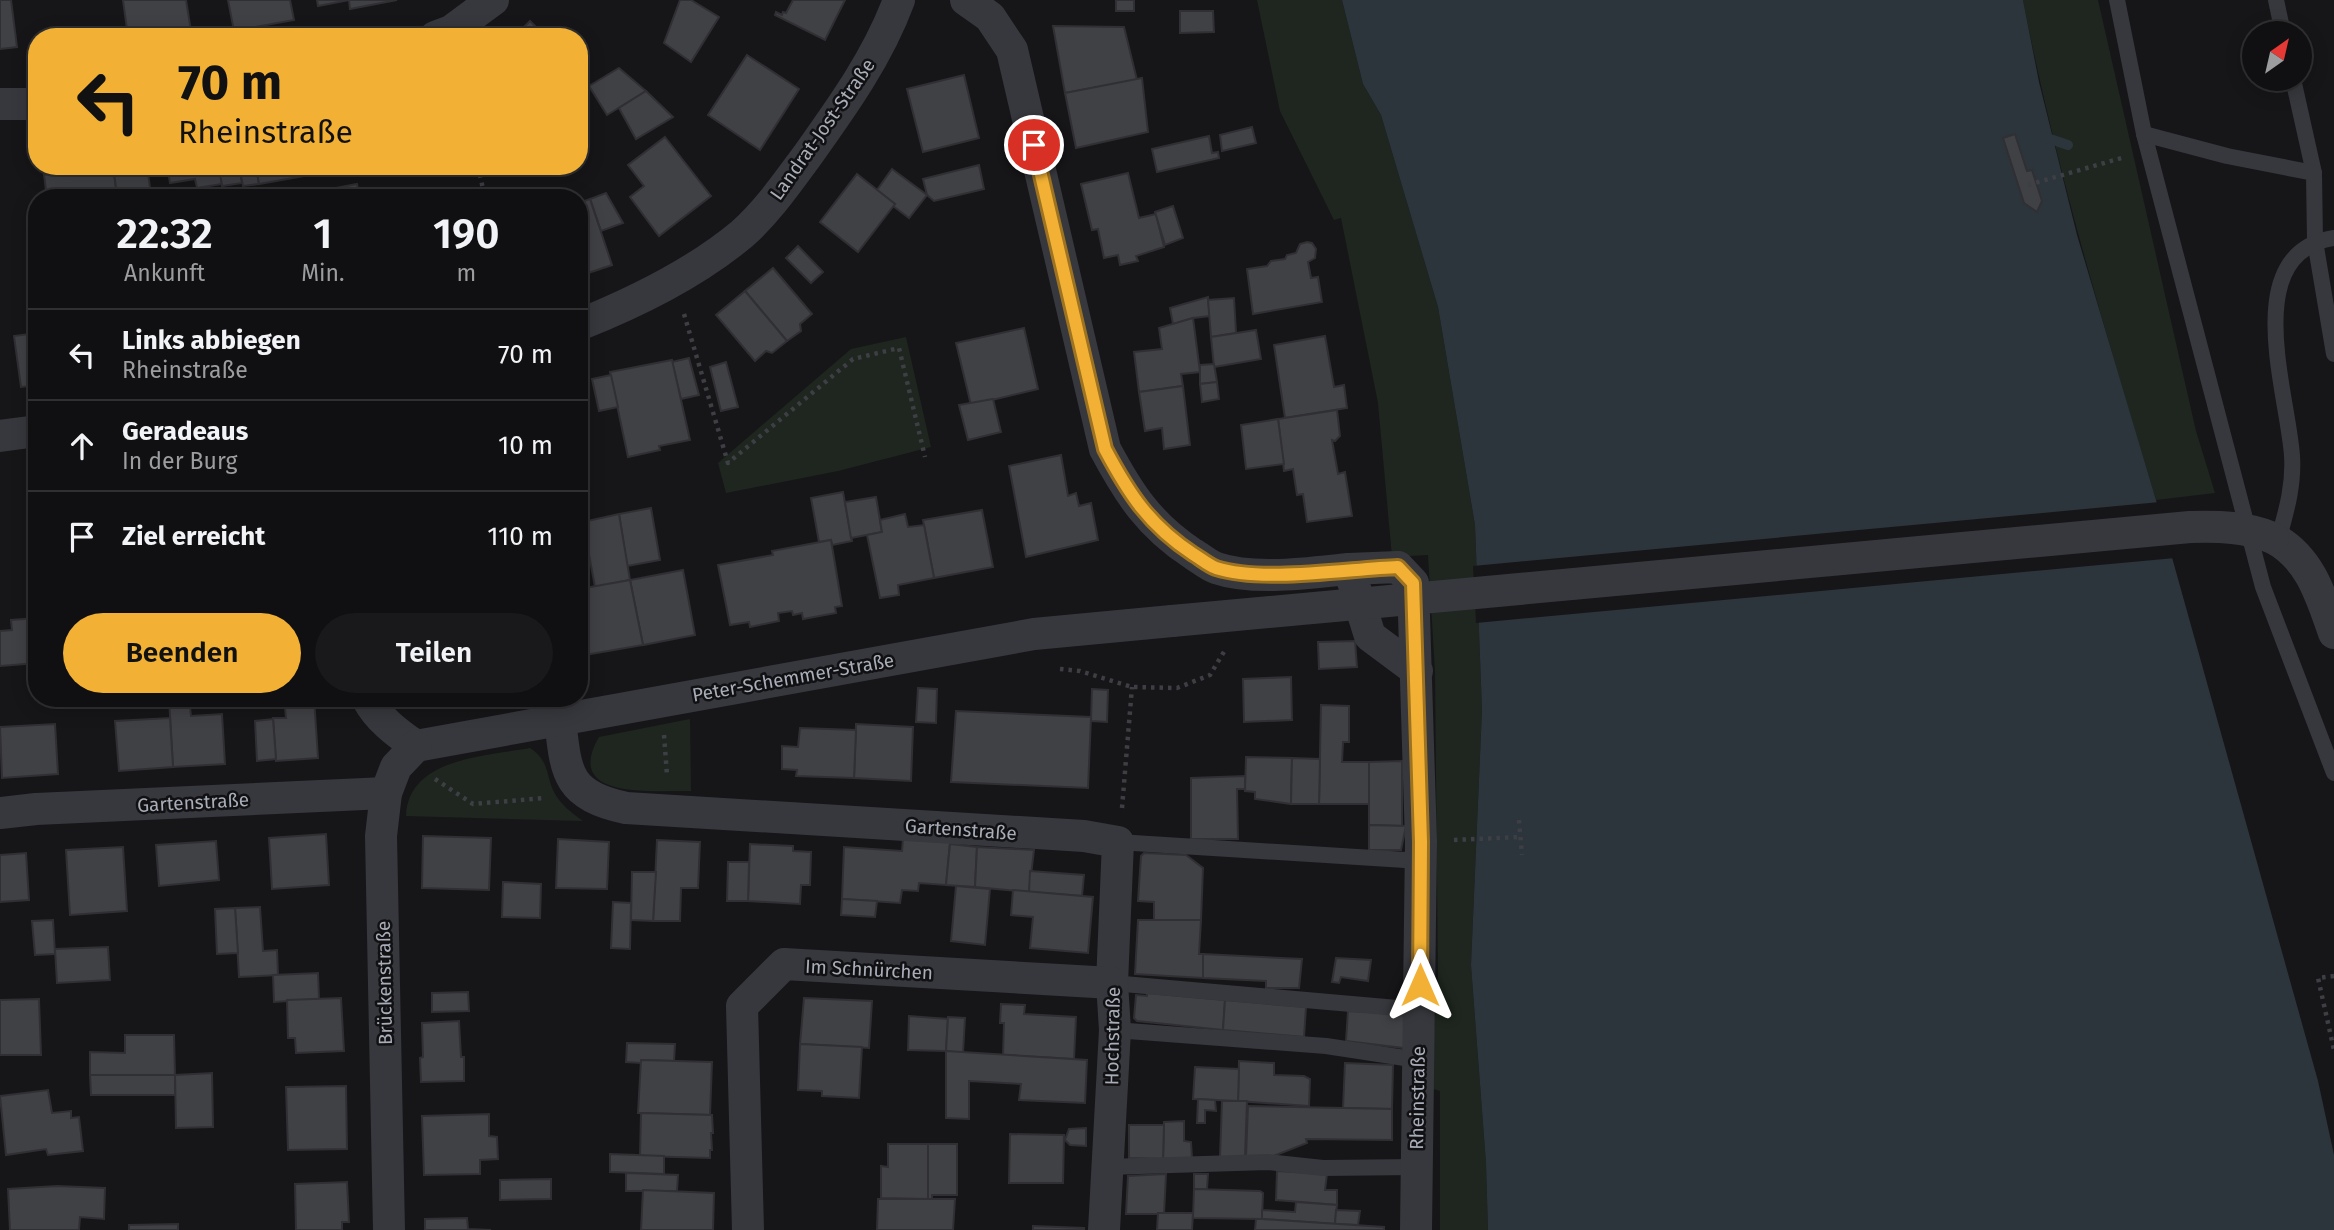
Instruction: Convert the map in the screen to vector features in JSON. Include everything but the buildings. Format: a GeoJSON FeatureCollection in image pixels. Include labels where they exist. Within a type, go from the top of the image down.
{"type":"FeatureCollection","features":[{"type":"Feature","properties":{"kind":"street"},"geometry":{"type":"LineString","coordinates":[[455,28],[493,0]]}},
{"type":"Feature","properties":{"kind":"street","name":"Landrat-Jost-Straße"},"geometry":{"type":"LineString","coordinates":[[588,321],[674,279],[742,233],[780,193],[858,81],[888,30],[899,0]]}},
{"type":"Feature","properties":{"kind":"street","name":"Rheinstraße"},"geometry":{"type":"LineString","coordinates":[[966,0],[990,18],[1012,50],[1105,449],[1128,492],[1151,520],[1182,547],[1214,567],[1242,573],[1306,573],[1398,567],[1413,583],[1421,852],[1416,1230]]}},
{"type":"Feature","properties":{"kind":"street"},"geometry":{"type":"LineString","coordinates":[[0,104],[28,104]]}},
{"type":"Feature","properties":{"kind":"street"},"geometry":{"type":"LineString","coordinates":[[0,436],[28,432]]}},
{"type":"Feature","properties":{"kind":"street","name":"Peter-Schemmer-Straße"},"geometry":{"type":"LineString","coordinates":[[421,759],[560,719],[1034,634],[2190,527],[2234,527],[2276,539]]}},
{"type":"Feature","properties":{"kind":"street"},"geometry":{"type":"LineString","coordinates":[[2276,539],[2289,547],[2303,562],[2313,579],[2334,633]]}},
{"type":"Feature","properties":{"kind":"street"},"geometry":{"type":"LineString","coordinates":[[1349,569],[1370,636],[1417,671]]}},
{"type":"Feature","properties":{"kind":"street"},"geometry":{"type":"LineString","coordinates":[[372,707],[421,759]]}},
{"type":"Feature","properties":{"kind":"street"},"geometry":{"type":"LineString","coordinates":[[560,719],[566,766],[574,783],[589,796]]}},
{"type":"Feature","properties":{"kind":"street","name":"Brückenstraße"},"geometry":{"type":"LineString","coordinates":[[388,1230],[381,836],[386,793],[396,767],[421,759]]}},
{"type":"Feature","properties":{"kind":"street","name":"Gartenstraße"},"geometry":{"type":"LineString","coordinates":[[0,813],[36,809],[386,793]]}},
{"type":"Feature","properties":{"kind":"street","name":"Gartenstraße"},"geometry":{"type":"LineString","coordinates":[[589,796],[606,804],[626,808],[1084,836],[1118,842]]}},
{"type":"Feature","properties":{"kind":"street","name":"Hochstraße"},"geometry":{"type":"LineString","coordinates":[[1104,1230],[1115,1030],[1112,983],[1118,842]]}},
{"type":"Feature","properties":{"kind":"street","name":"Im Schnürchen"},"geometry":{"type":"LineString","coordinates":[[748,1230],[742,1006],[784,964],[1112,983]]}},
{"type":"Feature","properties":{"kind":"lane"},"geometry":{"type":"LineString","coordinates":[[2117,0],[2144,134],[2263,587],[2334,773]]}},
{"type":"Feature","properties":{"kind":"lane"},"geometry":{"type":"LineString","coordinates":[[2276,0],[2280,21]]}},
{"type":"Feature","properties":{"kind":"lane"},"geometry":{"type":"LineString","coordinates":[[2296,91],[2314,173],[2315,241],[2334,354]]}},
{"type":"Feature","properties":{"kind":"lane"},"geometry":{"type":"LineString","coordinates":[[2144,134],[2227,156],[2314,173]]}},
{"type":"Feature","properties":{"kind":"lane"},"geometry":{"type":"LineString","coordinates":[[2276,539],[2292,488],[2292,454],[2275,329],[2279,288],[2292,259],[2315,241],[2334,238]]}},
{"type":"Feature","properties":{"kind":"lane","name":"Gartenstraße"},"geometry":{"type":"LineString","coordinates":[[1118,842],[1421,852]]}},
{"type":"Feature","properties":{"kind":"lane"},"geometry":{"type":"LineString","coordinates":[[1112,983],[1420,1010]]}},
{"type":"Feature","properties":{"kind":"lane"},"geometry":{"type":"LineString","coordinates":[[1115,1030],[1325,1046],[1418,1060]]}},
{"type":"Feature","properties":{"kind":"lane"},"geometry":{"type":"LineString","coordinates":[[1107,1167],[1268,1162],[1323,1168],[1416,1167]]}},
{"type":"Feature","properties":{"kind":"path"},"geometry":{"type":"LineString","coordinates":[[2028,185],[2095,164],[2149,152]]}},
{"type":"Feature","properties":{"kind":"path"},"geometry":{"type":"LineString","coordinates":[[674,279],[728,463],[853,359],[899,348],[925,457]]}},
{"type":"Feature","properties":{"kind":"path"},"geometry":{"type":"LineString","coordinates":[[1132,687],[1177,688],[1210,675],[1227,646]]}},
{"type":"Feature","properties":{"kind":"path"},"geometry":{"type":"LineString","coordinates":[[421,759],[473,804],[589,796]]}},
{"type":"Feature","properties":{"kind":"path"},"geometry":{"type":"LineString","coordinates":[[1518,820],[1522,855]]}},
{"type":"Feature","properties":{"kind":"path"},"geometry":{"type":"LineString","coordinates":[[1421,852],[1520,836]]}},
{"type":"Feature","properties":{"kind":"path"},"geometry":{"type":"LineString","coordinates":[[2334,976],[2318,978],[2334,1050]]}},
{"type":"Feature","properties":{"kind":"shaded area"},"geometry":{"type":"Polygon","coordinates":[[[1257,0],[1342,0],[1363,84],[1381,115],[1438,307],[1475,525],[1482,710],[1471,965],[1486,1163],[1488,1230],[1440,1230],[1440,1091],[1430,1088],[1438,976],[1435,672],[1428,555],[1392,557],[1378,403],[1341,218],[1334,220],[1280,111],[1257,0]]]}},
{"type":"Feature","properties":{"kind":"shaded area"},"geometry":{"type":"Polygon","coordinates":[[[1342,0],[2023,0],[2039,82],[2077,235],[2156,500],[2318,1081],[2334,1155],[2334,1230],[1488,1230],[1486,1163],[1471,965],[1482,710],[1475,525],[1438,307],[1381,115],[1363,84],[1342,0]]]}},
{"type":"Feature","properties":{"kind":"shaded area"},"geometry":{"type":"Polygon","coordinates":[[[2023,0],[2098,0],[2196,431],[2215,493],[2156,500],[2066,189],[2023,0]]]}},
{"type":"Feature","properties":{"kind":"shaded area"},"geometry":{"type":"Polygon","coordinates":[[[906,337],[931,447],[838,471],[726,493],[718,463],[851,349],[906,337]]]}},
{"type":"Feature","properties":{"kind":"shaded area"},"geometry":{"type":"Polygon","coordinates":[[[690,719],[691,791],[618,788],[602,782],[593,772],[591,758],[599,737],[690,719]]]}},
{"type":"Feature","properties":{"kind":"shaded area"},"geometry":{"type":"Polygon","coordinates":[[[530,748],[544,763],[557,797],[583,821],[406,816],[410,797],[420,782],[435,771],[472,758],[530,748]]]}},
{"type":"Feature","properties":{"kind":"pier"},"geometry":{"type":"Polygon","coordinates":[[[2160,502],[2175,558],[1476,623],[1473,566],[2160,502]]]}},
{"type":"Feature","properties":{"kind":"waterway"},"geometry":{"type":"LineString","coordinates":[[2041,136],[2068,145]]}},
{"type":"Feature","properties":{"kind":"route"},"geometry":{"type":"LineString","coordinates":[[1034,145],[1105,449],[1128,492],[1151,520],[1182,547],[1214,567],[1242,573],[1306,573],[1398,567],[1413,583],[1421,842],[1420,985]]}}]}
